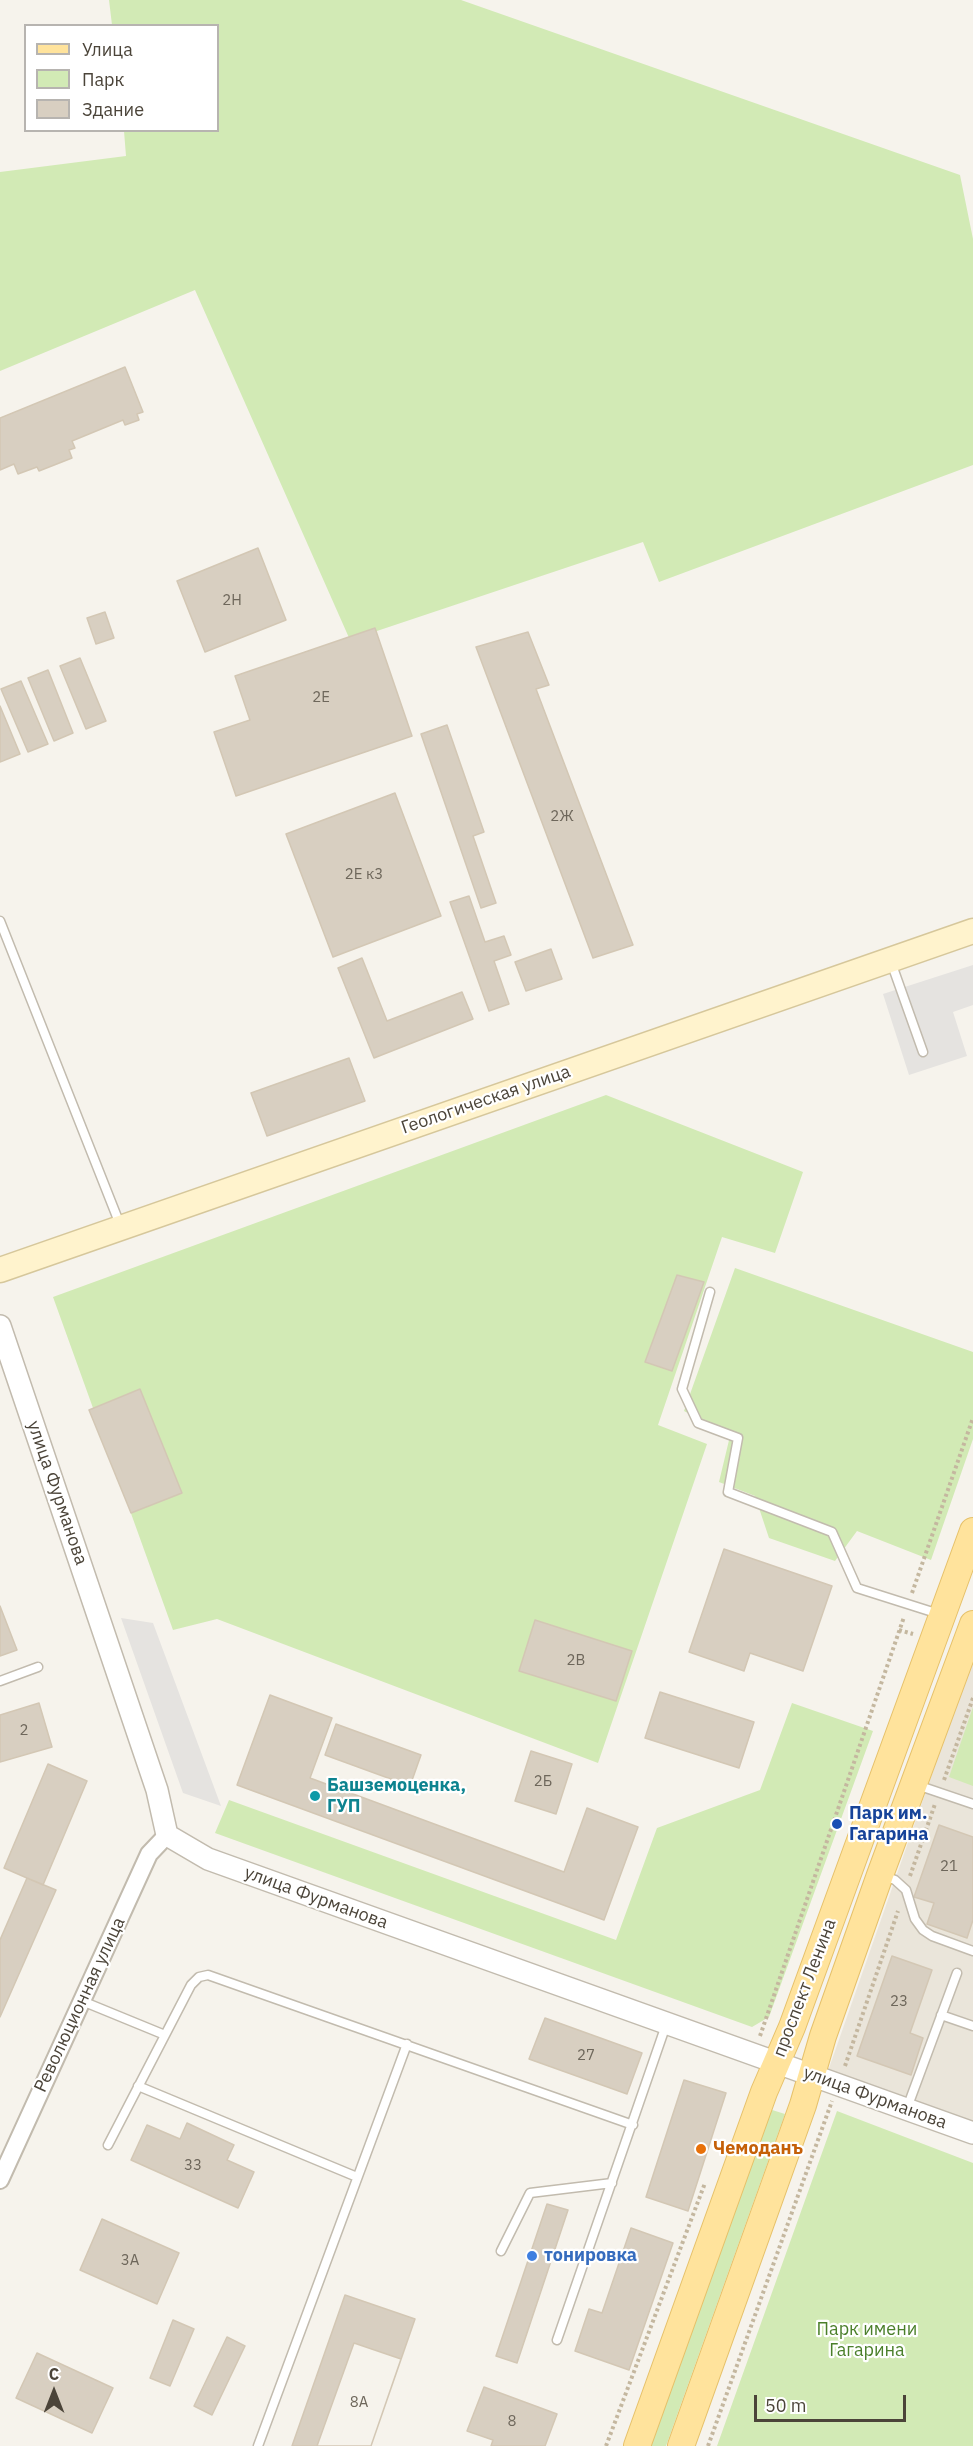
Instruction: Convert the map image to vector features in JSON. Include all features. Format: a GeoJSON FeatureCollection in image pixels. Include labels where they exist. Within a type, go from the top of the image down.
{"type":"FeatureCollection","features":[{"type":"Feature","properties":{"kind":"main road","name":"Геологическая улица"},"geometry":{"type":"LineString","coordinates":[[0,1270],[973,931]]}},
{"type":"Feature","properties":{"kind":"main road","name":"проспект Ленина"},"geometry":{"type":"LineString","coordinates":[[637,2446],[764,2059],[792,2027],[973,1531]]}},
{"type":"Feature","properties":{"kind":"main road","name":"проспект Ленина"},"geometry":{"type":"LineString","coordinates":[[681,2446],[803,2105],[811,2075],[880,1875],[973,1625]]}},
{"type":"Feature","properties":{"kind":"street","name":"улица Фурманова"},"geometry":{"type":"LineString","coordinates":[[0,1326],[157,1790],[167,1835],[208,1860],[973,2133]]}},
{"type":"Feature","properties":{"kind":"street","name":"Революционная улица"},"geometry":{"type":"LineString","coordinates":[[0,2180],[149,1854],[167,1835]]}},
{"type":"Feature","properties":{"kind":"lane"},"geometry":{"type":"LineString","coordinates":[[0,921],[121,1228]]}},
{"type":"Feature","properties":{"kind":"lane"},"geometry":{"type":"LineString","coordinates":[[890,960],[923,1052]]}},
{"type":"Feature","properties":{"kind":"lane"},"geometry":{"type":"LineString","coordinates":[[711,1292],[682,1389],[698,1423],[738,1438],[728,1492],[832,1533],[857,1588],[943,1615]]}},
{"type":"Feature","properties":{"kind":"lane"},"geometry":{"type":"LineString","coordinates":[[0,1681],[38,1667]]}},
{"type":"Feature","properties":{"kind":"lane"},"geometry":{"type":"LineString","coordinates":[[914,1784],[973,1804]]}},
{"type":"Feature","properties":{"kind":"lane"},"geometry":{"type":"LineString","coordinates":[[880,1875],[895,1880],[906,1890],[915,1919],[923,1930],[932,1936],[973,1951]]}},
{"type":"Feature","properties":{"kind":"lane"},"geometry":{"type":"LineString","coordinates":[[907,2109],[957,1973]]}},
{"type":"Feature","properties":{"kind":"lane"},"geometry":{"type":"LineString","coordinates":[[108,2145],[191,1985],[199,1977],[208,1975],[633,2125]]}},
{"type":"Feature","properties":{"kind":"lane"},"geometry":{"type":"LineString","coordinates":[[82,2001],[165,2035]]}},
{"type":"Feature","properties":{"kind":"lane"},"geometry":{"type":"LineString","coordinates":[[941,2015],[973,2026]]}},
{"type":"Feature","properties":{"kind":"lane"},"geometry":{"type":"LineString","coordinates":[[557,2340],[666,2025]]}},
{"type":"Feature","properties":{"kind":"lane"},"geometry":{"type":"LineString","coordinates":[[258,2446],[407,2044]]}},
{"type":"Feature","properties":{"kind":"lane"},"geometry":{"type":"LineString","coordinates":[[138,2086],[357,2177]]}},
{"type":"Feature","properties":{"kind":"lane"},"geometry":{"type":"LineString","coordinates":[[501,2251],[530,2193],[612,2183]]}},
{"type":"Feature","properties":{"kind":"path"},"geometry":{"type":"LineString","coordinates":[[764,2059],[908,1604],[973,1418]]}},
{"type":"Feature","properties":{"kind":"path"},"geometry":{"type":"LineString","coordinates":[[708,2446],[973,1698]]}},
{"type":"Feature","properties":{"kind":"path"},"geometry":{"type":"LineString","coordinates":[[606,2446],[709,2172]]}},
{"type":"Feature","properties":{"kind":"shaded area"},"geometry":{"type":"Polygon","coordinates":[[[973,965],[973,1005],[953,1012],[967,1056],[909,1075],[883,994],[973,965]]]}},
{"type":"Feature","properties":{"kind":"shaded area"},"geometry":{"type":"Polygon","coordinates":[[[121,1618],[153,1623],[221,1806],[183,1793],[121,1618]]]}},
{"type":"Feature","properties":{"kind":"shaded area"},"geometry":{"type":"Polygon","coordinates":[[[973,1657],[973,2123],[828,2071],[973,1657]]]}},
{"type":"Feature","properties":{"kind":"green space"},"geometry":{"type":"Polygon","coordinates":[[[109,0],[461,0],[960,175],[973,239],[973,465],[659,582],[643,542],[350,640],[195,290],[0,371],[0,172],[126,156],[124,132],[219,132],[219,24],[112,24],[109,0]]]}},
{"type":"Feature","properties":{"kind":"green space"},"geometry":{"type":"Polygon","coordinates":[[[606,1095],[803,1172],[775,1253],[722,1237],[658,1425],[707,1444],[598,1763],[217,1619],[173,1630],[53,1297],[606,1095]]]}},
{"type":"Feature","properties":{"kind":"green space"},"geometry":{"type":"Polygon","coordinates":[[[735,1268],[973,1352],[973,1439],[931,1560],[857,1531],[835,1561],[769,1538],[755,1496],[719,1482],[730,1436],[684,1411],[735,1268]]]}},
{"type":"Feature","properties":{"kind":"green space"},"geometry":{"type":"Polygon","coordinates":[[[792,1703],[873,1731],[769,2017],[752,2027],[215,1833],[229,1800],[616,1940],[657,1828],[760,1790],[792,1703]]]}},
{"type":"Feature","properties":{"kind":"green space"},"geometry":{"type":"Polygon","coordinates":[[[973,1707],[973,1786],[949,1777],[973,1707]]]}},
{"type":"Feature","properties":{"kind":"green space"},"geometry":{"type":"Polygon","coordinates":[[[769,2109],[785,2114],[666,2446],[647,2446],[769,2109]]]}},
{"type":"Feature","properties":{"kind":"green space","name":"Парк имени Гагарина"},"geometry":{"type":"Polygon","coordinates":[[[837,2111],[973,2163],[973,2446],[717,2446],[837,2111]]]}},
{"type":"Feature","properties":{"kind":"building"},"geometry":{"type":"Polygon","coordinates":[[[125,367],[143,412],[137,414],[139,420],[125,425],[123,420],[72,441],[75,448],[69,450],[72,458],[39,471],[37,467],[18,474],[14,464],[0,470],[0,418],[125,367]]]}},
{"type":"Feature","properties":{"kind":"building"},"geometry":{"type":"Polygon","coordinates":[[[258,548],[286,620],[205,652],[177,581],[258,548]]]}},
{"type":"Feature","properties":{"kind":"building"},"geometry":{"type":"Polygon","coordinates":[[[105,612],[114,638],[96,644],[87,618],[105,612]]]}},
{"type":"Feature","properties":{"kind":"building"},"geometry":{"type":"Polygon","coordinates":[[[375,628],[412,736],[236,796],[214,732],[250,720],[235,676],[375,628]]]}},
{"type":"Feature","properties":{"kind":"building"},"geometry":{"type":"Polygon","coordinates":[[[528,632],[549,685],[536,689],[633,945],[593,958],[476,647],[528,632]]]}},
{"type":"Feature","properties":{"kind":"building"},"geometry":{"type":"Polygon","coordinates":[[[80,658],[106,721],[86,729],[60,666],[80,658]]]}},
{"type":"Feature","properties":{"kind":"building"},"geometry":{"type":"Polygon","coordinates":[[[48,670],[73,733],[54,741],[28,678],[48,670]]]}},
{"type":"Feature","properties":{"kind":"building"},"geometry":{"type":"Polygon","coordinates":[[[21,681],[48,744],[28,752],[1,689],[21,681]]]}},
{"type":"Feature","properties":{"kind":"building"},"geometry":{"type":"Polygon","coordinates":[[[0,706],[20,754],[0,762],[0,706]]]}},
{"type":"Feature","properties":{"kind":"building"},"geometry":{"type":"Polygon","coordinates":[[[447,725],[484,832],[473,836],[496,903],[481,908],[421,734],[447,725]]]}},
{"type":"Feature","properties":{"kind":"building"},"geometry":{"type":"Polygon","coordinates":[[[395,793],[441,916],[333,957],[286,834],[395,793]]]}},
{"type":"Feature","properties":{"kind":"building"},"geometry":{"type":"Polygon","coordinates":[[[469,896],[485,942],[504,936],[511,955],[494,961],[509,1004],[489,1011],[450,902],[469,896]]]}},
{"type":"Feature","properties":{"kind":"building"},"geometry":{"type":"Polygon","coordinates":[[[551,949],[562,979],[526,991],[515,962],[551,949]]]}},
{"type":"Feature","properties":{"kind":"building"},"geometry":{"type":"Polygon","coordinates":[[[362,958],[387,1021],[462,992],[473,1019],[374,1058],[338,968],[362,958]]]}},
{"type":"Feature","properties":{"kind":"building"},"geometry":{"type":"Polygon","coordinates":[[[349,1058],[365,1101],[267,1136],[251,1093],[349,1058]]]}},
{"type":"Feature","properties":{"kind":"building"},"geometry":{"type":"Polygon","coordinates":[[[677,1275],[704,1282],[672,1371],[645,1362],[677,1275]]]}},
{"type":"Feature","properties":{"kind":"building"},"geometry":{"type":"Polygon","coordinates":[[[140,1389],[182,1493],[131,1513],[89,1410],[140,1389]]]}},
{"type":"Feature","properties":{"kind":"building"},"geometry":{"type":"Polygon","coordinates":[[[724,1549],[832,1586],[803,1671],[750,1653],[744,1671],[689,1652],[724,1549]]]}},
{"type":"Feature","properties":{"kind":"building"},"geometry":{"type":"Polygon","coordinates":[[[0,1606],[17,1650],[0,1656],[0,1606]]]}},
{"type":"Feature","properties":{"kind":"building"},"geometry":{"type":"Polygon","coordinates":[[[535,1620],[632,1651],[616,1701],[519,1671],[535,1620]]]}},
{"type":"Feature","properties":{"kind":"building"},"geometry":{"type":"Polygon","coordinates":[[[660,1692],[754,1722],[739,1768],[645,1738],[660,1692]]]}},
{"type":"Feature","properties":{"kind":"building","name":"Башземоценка, ГУП"},"geometry":{"type":"Polygon","coordinates":[[[270,1695],[332,1718],[310,1778],[564,1872],[587,1808],[638,1827],[604,1920],[237,1785],[270,1695]]]}},
{"type":"Feature","properties":{"kind":"building"},"geometry":{"type":"Polygon","coordinates":[[[39,1703],[52,1747],[0,1762],[0,1715],[39,1703]]]}},
{"type":"Feature","properties":{"kind":"building"},"geometry":{"type":"Polygon","coordinates":[[[336,1724],[421,1755],[410,1786],[325,1755],[336,1724]]]}},
{"type":"Feature","properties":{"kind":"building"},"geometry":{"type":"Polygon","coordinates":[[[531,1751],[572,1764],[556,1814],[515,1801],[531,1751]]]}},
{"type":"Feature","properties":{"kind":"building"},"geometry":{"type":"Polygon","coordinates":[[[48,1764],[87,1781],[43,1885],[4,1868],[48,1764]]]}},
{"type":"Feature","properties":{"kind":"building"},"geometry":{"type":"Polygon","coordinates":[[[939,1825],[973,1837],[973,1920],[967,1938],[927,1924],[934,1903],[914,1897],[939,1825]]]}},
{"type":"Feature","properties":{"kind":"building"},"geometry":{"type":"Polygon","coordinates":[[[27,1878],[56,1890],[0,2017],[0,1940],[27,1878]]]}},
{"type":"Feature","properties":{"kind":"building"},"geometry":{"type":"Polygon","coordinates":[[[892,1956],[932,1970],[910,2033],[923,2038],[911,2075],[857,2056],[892,1956]]]}},
{"type":"Feature","properties":{"kind":"building"},"geometry":{"type":"Polygon","coordinates":[[[545,2018],[642,2053],[627,2094],[529,2059],[545,2018]]]}},
{"type":"Feature","properties":{"kind":"building"},"geometry":{"type":"Polygon","coordinates":[[[684,2080],[726,2093],[688,2211],[646,2197],[684,2080]]]}},
{"type":"Feature","properties":{"kind":"building"},"geometry":{"type":"Polygon","coordinates":[[[187,2123],[234,2145],[227,2160],[254,2172],[238,2208],[131,2160],[147,2125],[180,2139],[187,2123]]]}},
{"type":"Feature","properties":{"kind":"building"},"geometry":{"type":"Polygon","coordinates":[[[547,2204],[568,2210],[517,2363],[496,2356],[547,2204]]]}},
{"type":"Feature","properties":{"kind":"building"},"geometry":{"type":"Polygon","coordinates":[[[102,2219],[179,2253],[157,2304],[80,2270],[102,2219]]]}},
{"type":"Feature","properties":{"kind":"building"},"geometry":{"type":"Polygon","coordinates":[[[631,2228],[673,2243],[629,2370],[575,2351],[589,2309],[602,2313],[631,2228]]]}},
{"type":"Feature","properties":{"kind":"building"},"geometry":{"type":"Polygon","coordinates":[[[345,2295],[415,2319],[371,2446],[292,2446],[345,2295]]]}},
{"type":"Feature","properties":{"kind":"building"},"geometry":{"type":"Polygon","coordinates":[[[173,2320],[194,2329],[170,2386],[150,2378],[173,2320]]]}},
{"type":"Feature","properties":{"kind":"building"},"geometry":{"type":"Polygon","coordinates":[[[227,2337],[245,2346],[212,2415],[194,2406],[227,2337]]]}},
{"type":"Feature","properties":{"kind":"building"},"geometry":{"type":"Polygon","coordinates":[[[354,2343],[401,2359],[371,2446],[317,2446],[354,2343]]]}},
{"type":"Feature","properties":{"kind":"building"},"geometry":{"type":"Polygon","coordinates":[[[37,2353],[113,2388],[92,2433],[16,2398],[37,2353]]]}},
{"type":"Feature","properties":{"kind":"building"},"geometry":{"type":"Polygon","coordinates":[[[484,2387],[557,2414],[545,2446],[491,2446],[493,2440],[467,2431],[484,2387]]]}},
{"type":"Feature","properties":{"kind":"place","name":"Башземоценка, ГУП"},"geometry":{"type":"Point","coordinates":[315,1796]}},
{"type":"Feature","properties":{"kind":"place","name":"Парк им. Гагарина"},"geometry":{"type":"Point","coordinates":[837,1824]}},
{"type":"Feature","properties":{"kind":"place","name":"Чемоданъ"},"geometry":{"type":"Point","coordinates":[701,2149]}},
{"type":"Feature","properties":{"kind":"place","name":"тонировка"},"geometry":{"type":"Point","coordinates":[532,2256]}}]}
